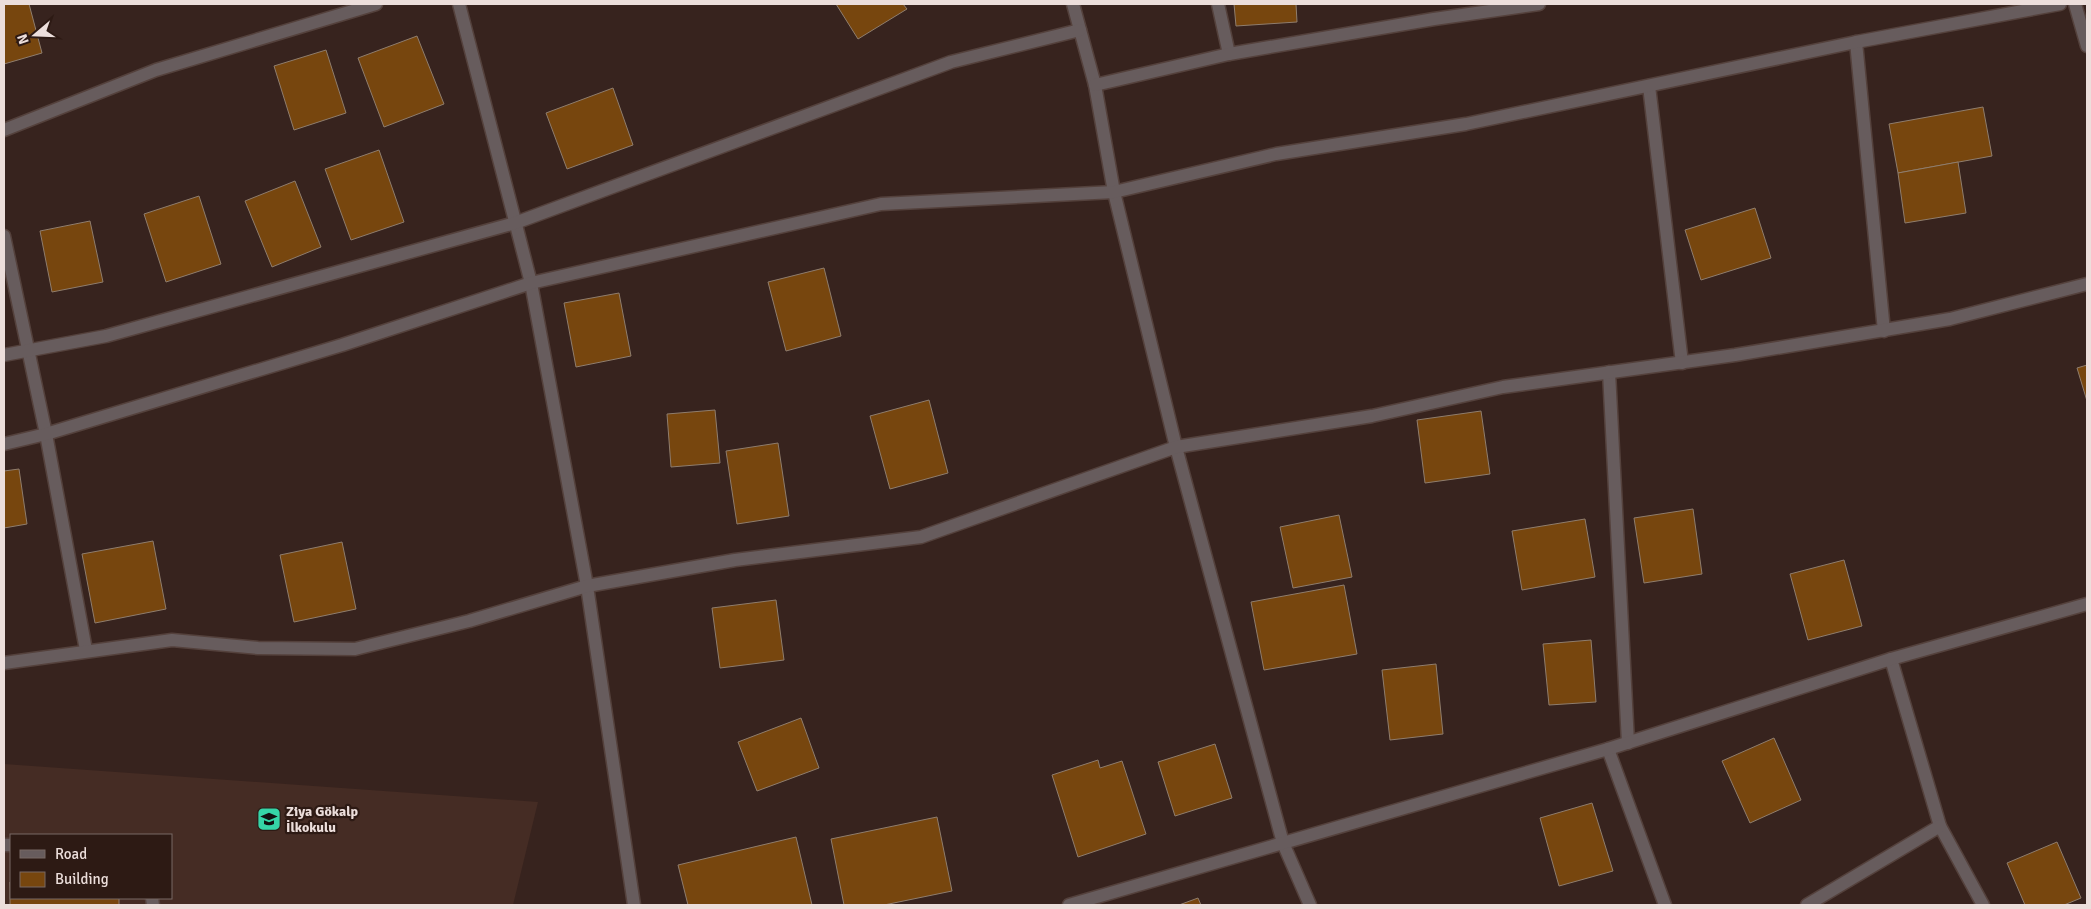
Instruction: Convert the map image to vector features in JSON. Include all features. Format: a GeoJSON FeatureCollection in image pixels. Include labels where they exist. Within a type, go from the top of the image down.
{"type":"FeatureCollection","features":[{"type":"Feature","properties":{"kind":"street"},"geometry":{"type":"LineString","coordinates":[[4,130],[156,70],[376,4]]}},
{"type":"Feature","properties":{"kind":"street"},"geometry":{"type":"LineString","coordinates":[[459,4],[531,283],[587,586],[634,905]]}},
{"type":"Feature","properties":{"kind":"street"},"geometry":{"type":"LineString","coordinates":[[1074,4],[1094,85],[1114,192],[1176,447],[1283,843],[1310,905]]}},
{"type":"Feature","properties":{"kind":"street"},"geometry":{"type":"LineString","coordinates":[[1218,4],[1229,54]]}},
{"type":"Feature","properties":{"kind":"street"},"geometry":{"type":"LineString","coordinates":[[1094,85],[1229,54],[1434,18],[1539,4]]}},
{"type":"Feature","properties":{"kind":"street"},"geometry":{"type":"LineString","coordinates":[[4,444],[46,434],[342,346],[531,283],[881,204],[1114,192],[1276,154],[1466,124],[1856,42],[2060,4]]}},
{"type":"Feature","properties":{"kind":"street"},"geometry":{"type":"LineString","coordinates":[[2075,4],[2087,46]]}},
{"type":"Feature","properties":{"kind":"street"},"geometry":{"type":"LineString","coordinates":[[4,355],[116,334],[515,223],[951,62],[1080,30]]}},
{"type":"Feature","properties":{"kind":"street"},"geometry":{"type":"LineString","coordinates":[[1856,42],[1884,330]]}},
{"type":"Feature","properties":{"kind":"street"},"geometry":{"type":"LineString","coordinates":[[1649,86],[1682,363]]}},
{"type":"Feature","properties":{"kind":"street"},"geometry":{"type":"LineString","coordinates":[[4,236],[46,434],[86,650]]}},
{"type":"Feature","properties":{"kind":"street"},"geometry":{"type":"LineString","coordinates":[[4,663],[86,650],[172,640],[258,648],[355,649],[469,621],[587,586],[735,560],[921,537],[1176,447],[1372,416],[1503,387],[1682,363],[1950,320],[2087,284]]}},
{"type":"Feature","properties":{"kind":"street"},"geometry":{"type":"LineString","coordinates":[[1610,372],[1628,742]]}},
{"type":"Feature","properties":{"kind":"street"},"geometry":{"type":"LineString","coordinates":[[1069,905],[1608,749],[1891,659],[2087,604]]}},
{"type":"Feature","properties":{"kind":"street"},"geometry":{"type":"LineString","coordinates":[[1891,659],[1940,826],[1984,905]]}},
{"type":"Feature","properties":{"kind":"street"},"geometry":{"type":"LineString","coordinates":[[1608,749],[1665,905]]}},
{"type":"Feature","properties":{"kind":"street"},"geometry":{"type":"LineString","coordinates":[[1807,905],[1940,826]]}},
{"type":"Feature","properties":{"kind":"shaded area","name":"Ziya Gökalp İlkokulu"},"geometry":{"type":"Polygon","coordinates":[[[4,764],[538,802],[513,905],[4,905],[4,764]]]}},
{"type":"Feature","properties":{"kind":"building"},"geometry":{"type":"Polygon","coordinates":[[[4,4],[29,4],[42,53],[4,64],[4,4]]]}},
{"type":"Feature","properties":{"kind":"building"},"geometry":{"type":"Polygon","coordinates":[[[836,4],[903,4],[907,9],[858,39],[836,4]]]}},
{"type":"Feature","properties":{"kind":"building"},"geometry":{"type":"Polygon","coordinates":[[[1234,4],[1296,4],[1297,22],[1236,26],[1234,4]]]}},
{"type":"Feature","properties":{"kind":"building"},"geometry":{"type":"Polygon","coordinates":[[[417,36],[444,104],[384,127],[358,58],[417,36]]]}},
{"type":"Feature","properties":{"kind":"building"},"geometry":{"type":"Polygon","coordinates":[[[326,50],[346,113],[294,130],[274,66],[326,50]]]}},
{"type":"Feature","properties":{"kind":"building"},"geometry":{"type":"Polygon","coordinates":[[[613,88],[633,145],[567,169],[546,113],[613,88]]]}},
{"type":"Feature","properties":{"kind":"building"},"geometry":{"type":"Polygon","coordinates":[[[1983,107],[1992,156],[1898,173],[1889,124],[1983,107]]]}},
{"type":"Feature","properties":{"kind":"building"},"geometry":{"type":"Polygon","coordinates":[[[379,150],[404,222],[351,240],[325,169],[379,150]]]}},
{"type":"Feature","properties":{"kind":"building"},"geometry":{"type":"Polygon","coordinates":[[[1958,162],[1966,213],[1905,223],[1898,173],[1958,162]]]}},
{"type":"Feature","properties":{"kind":"building"},"geometry":{"type":"Polygon","coordinates":[[[295,181],[321,247],[272,267],[245,201],[295,181]]]}},
{"type":"Feature","properties":{"kind":"building"},"geometry":{"type":"Polygon","coordinates":[[[199,196],[221,264],[166,282],[144,214],[199,196]]]}},
{"type":"Feature","properties":{"kind":"building"},"geometry":{"type":"Polygon","coordinates":[[[1755,208],[1771,258],[1701,280],[1685,230],[1755,208]]]}},
{"type":"Feature","properties":{"kind":"building"},"geometry":{"type":"Polygon","coordinates":[[[90,221],[103,282],[52,292],[40,231],[90,221]]]}},
{"type":"Feature","properties":{"kind":"building"},"geometry":{"type":"Polygon","coordinates":[[[824,268],[841,336],[786,351],[768,282],[824,268]]]}},
{"type":"Feature","properties":{"kind":"building"},"geometry":{"type":"Polygon","coordinates":[[[619,293],[631,356],[576,367],[564,303],[619,293]]]}},
{"type":"Feature","properties":{"kind":"building"},"geometry":{"type":"Polygon","coordinates":[[[2087,365],[2087,401],[2077,368],[2087,365]]]}},
{"type":"Feature","properties":{"kind":"building"},"geometry":{"type":"Polygon","coordinates":[[[929,400],[948,473],[890,489],[870,416],[929,400]]]}},
{"type":"Feature","properties":{"kind":"building"},"geometry":{"type":"Polygon","coordinates":[[[715,410],[720,463],[671,467],[667,414],[715,410]]]}},
{"type":"Feature","properties":{"kind":"building"},"geometry":{"type":"Polygon","coordinates":[[[1481,411],[1490,474],[1425,483],[1417,420],[1481,411]]]}},
{"type":"Feature","properties":{"kind":"building"},"geometry":{"type":"Polygon","coordinates":[[[778,443],[789,516],[737,524],[726,451],[778,443]]]}},
{"type":"Feature","properties":{"kind":"building"},"geometry":{"type":"Polygon","coordinates":[[[19,469],[27,524],[4,528],[4,471],[19,469]]]}},
{"type":"Feature","properties":{"kind":"building"},"geometry":{"type":"Polygon","coordinates":[[[1693,509],[1702,574],[1644,583],[1634,518],[1693,509]]]}},
{"type":"Feature","properties":{"kind":"building"},"geometry":{"type":"Polygon","coordinates":[[[1339,515],[1352,577],[1293,588],[1280,527],[1339,515]]]}},
{"type":"Feature","properties":{"kind":"building"},"geometry":{"type":"Polygon","coordinates":[[[1585,519],[1595,577],[1522,590],[1512,531],[1585,519]]]}},
{"type":"Feature","properties":{"kind":"building"},"geometry":{"type":"Polygon","coordinates":[[[153,541],[166,609],[95,623],[82,554],[153,541]]]}},
{"type":"Feature","properties":{"kind":"building"},"geometry":{"type":"Polygon","coordinates":[[[342,542],[356,609],[294,622],[280,555],[342,542]]]}},
{"type":"Feature","properties":{"kind":"building"},"geometry":{"type":"Polygon","coordinates":[[[1844,560],[1862,626],[1808,640],[1790,574],[1844,560]]]}},
{"type":"Feature","properties":{"kind":"building"},"geometry":{"type":"Polygon","coordinates":[[[1344,585],[1357,654],[1264,670],[1251,602],[1344,585]]]}},
{"type":"Feature","properties":{"kind":"building"},"geometry":{"type":"Polygon","coordinates":[[[776,600],[784,660],[720,668],[712,608],[776,600]]]}},
{"type":"Feature","properties":{"kind":"building"},"geometry":{"type":"Polygon","coordinates":[[[1591,640],[1596,702],[1549,705],[1543,644],[1591,640]]]}},
{"type":"Feature","properties":{"kind":"building"},"geometry":{"type":"Polygon","coordinates":[[[1436,664],[1443,734],[1390,740],[1382,670],[1436,664]]]}},
{"type":"Feature","properties":{"kind":"building"},"geometry":{"type":"Polygon","coordinates":[[[801,718],[819,768],[757,791],[738,742],[801,718]]]}},
{"type":"Feature","properties":{"kind":"building"},"geometry":{"type":"Polygon","coordinates":[[[1774,738],[1801,800],[1750,823],[1722,761],[1774,738]]]}},
{"type":"Feature","properties":{"kind":"building"},"geometry":{"type":"Polygon","coordinates":[[[1215,744],[1232,798],[1175,816],[1158,762],[1215,744]]]}},
{"type":"Feature","properties":{"kind":"building"},"geometry":{"type":"Polygon","coordinates":[[[1098,760],[1100,768],[1122,761],[1146,834],[1078,857],[1052,775],[1098,760]]]}},
{"type":"Feature","properties":{"kind":"building"},"geometry":{"type":"Polygon","coordinates":[[[1592,803],[1613,871],[1559,886],[1540,818],[1592,803]]]}},
{"type":"Feature","properties":{"kind":"building"},"geometry":{"type":"Polygon","coordinates":[[[937,817],[952,891],[884,905],[844,905],[831,839],[937,817]]]}},
{"type":"Feature","properties":{"kind":"building"},"geometry":{"type":"Polygon","coordinates":[[[796,837],[812,905],[688,905],[678,865],[796,837]]]}},
{"type":"Feature","properties":{"kind":"building"},"geometry":{"type":"Polygon","coordinates":[[[2057,842],[2081,898],[2064,905],[2025,905],[2007,863],[2057,842]]]}},
{"type":"Feature","properties":{"kind":"building"},"geometry":{"type":"Polygon","coordinates":[[[1198,898],[1201,905],[1179,905],[1198,898]]]}},
{"type":"Feature","properties":{"kind":"building"},"geometry":{"type":"Polygon","coordinates":[[[10,899],[119,899],[119,905],[10,905],[10,899]]]}},
{"type":"Feature","properties":{"kind":"place","name":"Ziya Gökalp İlkokulu"},"geometry":{"type":"Point","coordinates":[269,819]}}]}
